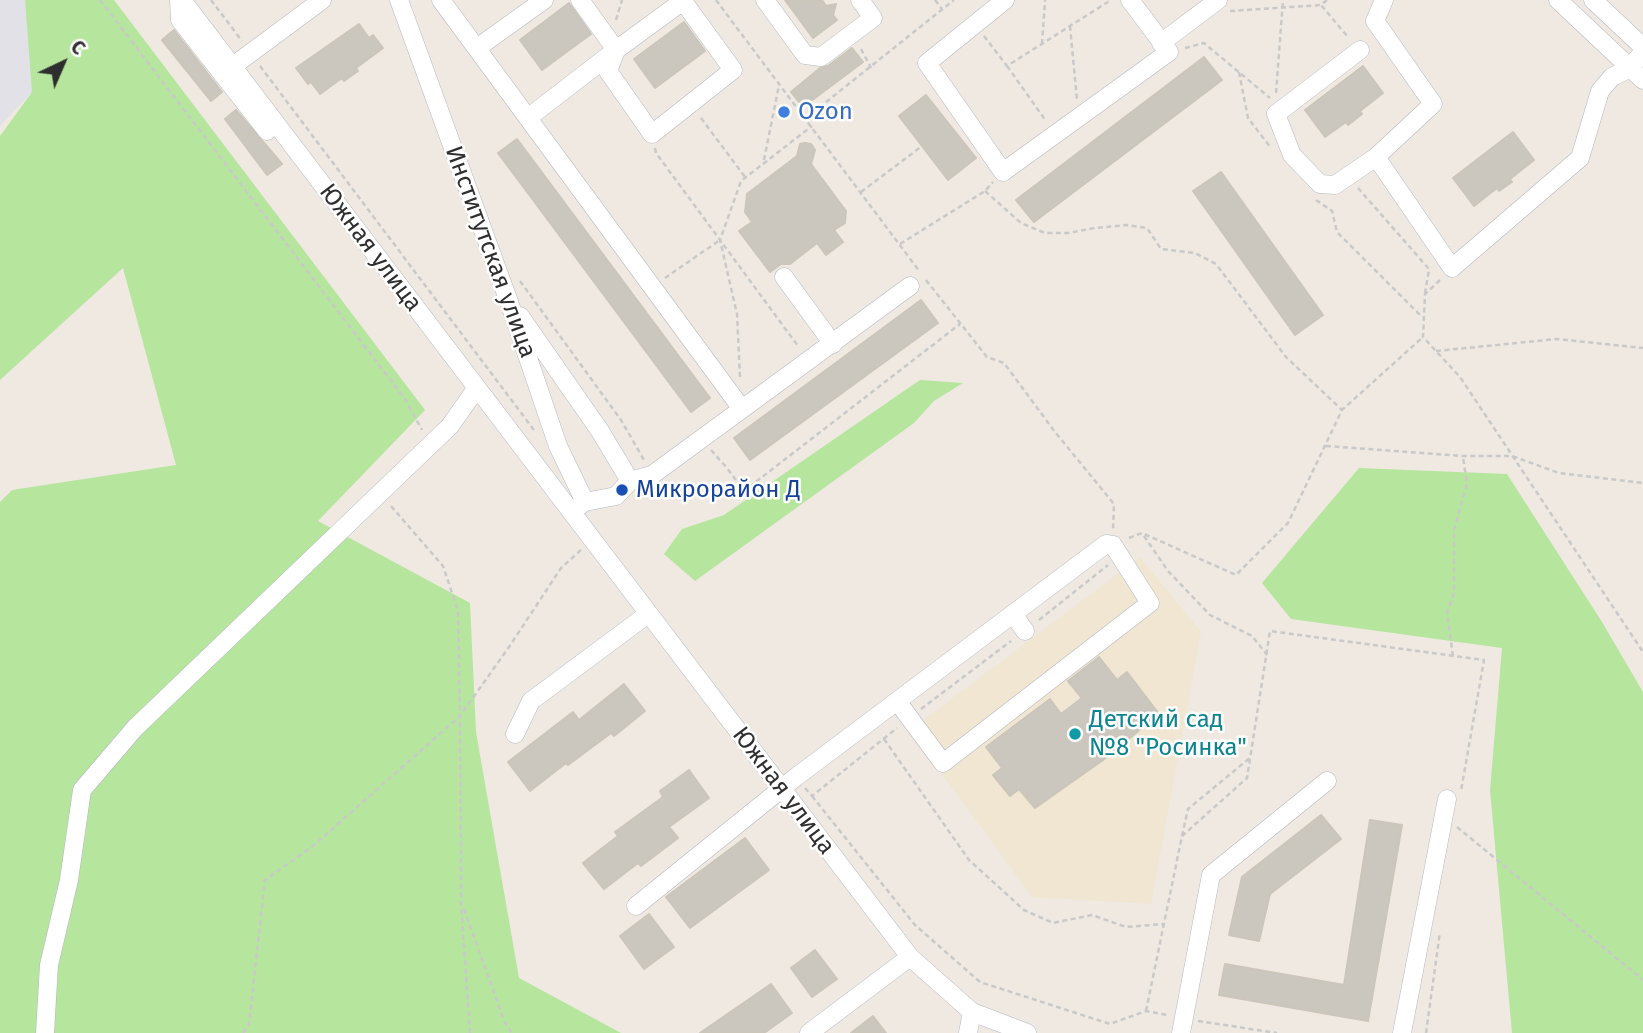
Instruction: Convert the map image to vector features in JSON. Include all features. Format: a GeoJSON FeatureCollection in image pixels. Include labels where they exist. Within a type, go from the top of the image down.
{"type":"FeatureCollection","features":[{"type":"Feature","properties":{"kind":"street"},"geometry":{"type":"LineString","coordinates":[[233,66],[322,0]]}},
{"type":"Feature","properties":{"kind":"street","name":"Институтская улица"},"geometry":{"type":"LineString","coordinates":[[398,0],[508,299],[578,507]]}},
{"type":"Feature","properties":{"kind":"street"},"geometry":{"type":"LineString","coordinates":[[441,0],[742,409]]}},
{"type":"Feature","properties":{"kind":"street"},"geometry":{"type":"LineString","coordinates":[[477,48],[544,0]]}},
{"type":"Feature","properties":{"kind":"street"},"geometry":{"type":"LineString","coordinates":[[580,0],[616,50]]}},
{"type":"Feature","properties":{"kind":"street"},"geometry":{"type":"LineString","coordinates":[[765,0],[805,55],[821,57],[873,18],[860,0]]}},
{"type":"Feature","properties":{"kind":"street"},"geometry":{"type":"LineString","coordinates":[[1005,0],[927,63],[1003,172],[1079,118],[1222,6]]}},
{"type":"Feature","properties":{"kind":"street"},"geometry":{"type":"LineString","coordinates":[[1130,0],[1165,48]]}},
{"type":"Feature","properties":{"kind":"street"},"geometry":{"type":"LineString","coordinates":[[1355,45],[1276,114],[1292,155],[1320,184],[1335,185],[1348,177],[1376,157],[1433,104],[1376,21],[1384,0]]}},
{"type":"Feature","properties":{"kind":"street"},"geometry":{"type":"LineString","coordinates":[[1558,0],[1636,75]]}},
{"type":"Feature","properties":{"kind":"street"},"geometry":{"type":"LineString","coordinates":[[1593,0],[1643,50],[1636,75]]}},
{"type":"Feature","properties":{"kind":"street"},"geometry":{"type":"LineString","coordinates":[[176,1],[180,20],[290,160]]}},
{"type":"Feature","properties":{"kind":"street","name":"Южная улица"},"geometry":{"type":"LineString","coordinates":[[176,1],[233,66],[559,496],[578,507],[592,540],[910,957],[972,1012],[1027,1033]]}},
{"type":"Feature","properties":{"kind":"street"},"geometry":{"type":"LineString","coordinates":[[529,117],[616,50],[683,1],[733,70],[652,134],[608,71],[616,50]]}},
{"type":"Feature","properties":{"kind":"street"},"geometry":{"type":"LineString","coordinates":[[1376,157],[1452,268],[1580,158],[1600,91],[1612,77],[1636,75]]}},
{"type":"Feature","properties":{"kind":"street"},"geometry":{"type":"LineString","coordinates":[[783,276],[833,344]]}},
{"type":"Feature","properties":{"kind":"street"},"geometry":{"type":"LineString","coordinates":[[578,507],[616,496],[630,481],[652,475],[910,286]]}},
{"type":"Feature","properties":{"kind":"street"},"geometry":{"type":"LineString","coordinates":[[508,299],[600,431],[630,481]]}},
{"type":"Feature","properties":{"kind":"street"},"geometry":{"type":"LineString","coordinates":[[45,1033],[49,965],[69,880],[82,790],[135,728],[450,426],[476,389]]}},
{"type":"Feature","properties":{"kind":"street"},"geometry":{"type":"LineString","coordinates":[[636,906],[781,788],[1106,544],[1116,550],[1150,603],[943,763],[897,701]]}},
{"type":"Feature","properties":{"kind":"street"},"geometry":{"type":"LineString","coordinates":[[515,734],[531,701],[648,614]]}},
{"type":"Feature","properties":{"kind":"street"},"geometry":{"type":"LineString","coordinates":[[1013,614],[1026,631]]}},
{"type":"Feature","properties":{"kind":"street"},"geometry":{"type":"LineString","coordinates":[[1182,1026],[1211,875],[1327,781]]}},
{"type":"Feature","properties":{"kind":"street"},"geometry":{"type":"LineString","coordinates":[[1402,1033],[1453,798]]}},
{"type":"Feature","properties":{"kind":"street"},"geometry":{"type":"LineString","coordinates":[[808,1033],[910,957]]}},
{"type":"Feature","properties":{"kind":"street"},"geometry":{"type":"LineString","coordinates":[[968,1033],[972,1012]]}},
{"type":"Feature","properties":{"kind":"path"},"geometry":{"type":"LineString","coordinates":[[100,0],[405,399],[430,445]]}},
{"type":"Feature","properties":{"kind":"path"},"geometry":{"type":"LineString","coordinates":[[211,0],[547,447],[558,446]]}},
{"type":"Feature","properties":{"kind":"path"},"geometry":{"type":"LineString","coordinates":[[716,0],[960,324],[987,357],[1004,363],[1055,432],[1114,504],[1116,550]]}},
{"type":"Feature","properties":{"kind":"path"},"geometry":{"type":"LineString","coordinates":[[935,0],[942,9]]}},
{"type":"Feature","properties":{"kind":"path"},"geometry":{"type":"LineString","coordinates":[[805,119],[954,0]]}},
{"type":"Feature","properties":{"kind":"path"},"geometry":{"type":"LineString","coordinates":[[1042,44],[1045,0]]}},
{"type":"Feature","properties":{"kind":"path"},"geometry":{"type":"LineString","coordinates":[[1007,66],[1111,0]]}},
{"type":"Feature","properties":{"kind":"path"},"geometry":{"type":"LineString","coordinates":[[1165,48],[1204,43],[1275,103],[1283,0]]}},
{"type":"Feature","properties":{"kind":"path"},"geometry":{"type":"LineString","coordinates":[[1222,6],[1321,5],[1327,0]]}},
{"type":"Feature","properties":{"kind":"path"},"geometry":{"type":"LineString","coordinates":[[1321,5],[1355,45]]}},
{"type":"Feature","properties":{"kind":"path"},"geometry":{"type":"LineString","coordinates":[[975,24],[1055,135]]}},
{"type":"Feature","properties":{"kind":"path"},"geometry":{"type":"LineString","coordinates":[[1070,26],[1079,118]]}},
{"type":"Feature","properties":{"kind":"path"},"geometry":{"type":"LineString","coordinates":[[853,33],[871,68]]}},
{"type":"Feature","properties":{"kind":"path"},"geometry":{"type":"LineString","coordinates":[[764,163],[779,85]]}},
{"type":"Feature","properties":{"kind":"path"},"geometry":{"type":"LineString","coordinates":[[691,104],[746,177]]}},
{"type":"Feature","properties":{"kind":"path"},"geometry":{"type":"LineString","coordinates":[[741,382],[737,314],[720,240],[741,181],[812,127]]}},
{"type":"Feature","properties":{"kind":"path"},"geometry":{"type":"LineString","coordinates":[[652,134],[656,153],[808,360]]}},
{"type":"Feature","properties":{"kind":"path"},"geometry":{"type":"LineString","coordinates":[[861,192],[922,146]]}},
{"type":"Feature","properties":{"kind":"path"},"geometry":{"type":"LineString","coordinates":[[900,244],[985,191],[1003,172]]}},
{"type":"Feature","properties":{"kind":"path"},"geometry":{"type":"LineString","coordinates":[[1348,177],[1429,269],[1424,294],[1423,337],[1460,377],[1643,652]]}},
{"type":"Feature","properties":{"kind":"path"},"geometry":{"type":"LineString","coordinates":[[985,191],[1021,223],[1045,233],[1068,233],[1127,225],[1147,228],[1161,249],[1195,253],[1216,264],[1286,357],[1342,410]]}},
{"type":"Feature","properties":{"kind":"path"},"geometry":{"type":"LineString","coordinates":[[653,286],[720,240]]}},
{"type":"Feature","properties":{"kind":"path"},"geometry":{"type":"LineString","coordinates":[[1424,294],[1452,268]]}},
{"type":"Feature","properties":{"kind":"path"},"geometry":{"type":"LineString","coordinates":[[518,278],[621,420],[652,475]]}},
{"type":"Feature","properties":{"kind":"path"},"geometry":{"type":"LineString","coordinates":[[701,439],[744,491],[960,324]]}},
{"type":"Feature","properties":{"kind":"path"},"geometry":{"type":"LineString","coordinates":[[1142,533],[1236,575],[1288,523],[1342,410],[1423,337]]}},
{"type":"Feature","properties":{"kind":"path"},"geometry":{"type":"LineString","coordinates":[[1436,351],[1557,339],[1643,348]]}},
{"type":"Feature","properties":{"kind":"path"},"geometry":{"type":"LineString","coordinates":[[1326,446],[1462,456],[1512,456],[1559,472],[1643,483]]}},
{"type":"Feature","properties":{"kind":"path"},"geometry":{"type":"LineString","coordinates":[[1453,656],[1447,613],[1454,593],[1454,530],[1467,484],[1462,456]]}},
{"type":"Feature","properties":{"kind":"path"},"geometry":{"type":"LineString","coordinates":[[380,494],[443,566],[458,611],[461,903],[470,1033]]}},
{"type":"Feature","properties":{"kind":"path"},"geometry":{"type":"LineString","coordinates":[[812,796],[911,717],[1026,631],[1116,550],[1142,533]]}},
{"type":"Feature","properties":{"kind":"path"},"geometry":{"type":"LineString","coordinates":[[1142,533],[1168,571],[1210,615],[1252,636],[1267,655]]}},
{"type":"Feature","properties":{"kind":"path"},"geometry":{"type":"LineString","coordinates":[[243,1033],[249,1024],[265,880],[313,846],[460,716],[561,568],[592,540]]}},
{"type":"Feature","properties":{"kind":"path"},"geometry":{"type":"LineString","coordinates":[[1182,836],[1247,778],[1270,631],[1483,660],[1453,798]]}},
{"type":"Feature","properties":{"kind":"path"},"geometry":{"type":"LineString","coordinates":[[884,738],[969,860],[1024,910],[1053,923],[1092,915],[1126,927],[1164,924]]}},
{"type":"Feature","properties":{"kind":"path"},"geometry":{"type":"LineString","coordinates":[[1146,1011],[1188,809],[1251,757]]}},
{"type":"Feature","properties":{"kind":"path"},"geometry":{"type":"LineString","coordinates":[[796,777],[915,925],[980,982],[1110,1024],[1146,1011],[1182,1026],[1277,1033]]}},
{"type":"Feature","properties":{"kind":"path"},"geometry":{"type":"LineString","coordinates":[[1454,825],[1643,980]]}},
{"type":"Feature","properties":{"kind":"path"},"geometry":{"type":"LineString","coordinates":[[461,903],[505,1023],[512,1033]]}},
{"type":"Feature","properties":{"kind":"path"},"geometry":{"type":"LineString","coordinates":[[1426,1033],[1441,922]]}},
{"type":"Feature","properties":{"kind":"shaded area"},"geometry":{"type":"Polygon","coordinates":[[[0,0],[25,0],[36,88],[0,126],[0,0]]]}},
{"type":"Feature","properties":{"kind":"shaded area"},"geometry":{"type":"Polygon","coordinates":[[[1140,557],[1201,632],[1151,904],[1032,897],[910,730],[1140,557]]]}},
{"type":"Feature","properties":{"kind":"green space"},"geometry":{"type":"Polygon","coordinates":[[[25,0],[114,0],[425,410],[318,521],[470,603],[476,732],[519,978],[621,1033],[0,1033],[0,502],[12,490],[176,465],[123,268],[0,380],[0,136],[32,92],[25,0]]]}},
{"type":"Feature","properties":{"kind":"green space"},"geometry":{"type":"Polygon","coordinates":[[[920,380],[963,383],[934,401],[914,423],[695,581],[664,554],[682,529],[724,515],[920,380]]]}},
{"type":"Feature","properties":{"kind":"green space"},"geometry":{"type":"Polygon","coordinates":[[[1359,468],[1507,474],[1602,622],[1643,692],[1643,1033],[1512,1033],[1490,790],[1502,648],[1291,619],[1262,583],[1359,468]]]}},
{"type":"Feature","properties":{"kind":"building"},"geometry":{"type":"Polygon","coordinates":[[[785,0],[822,0],[826,6],[836,4],[833,15],[837,20],[813,38],[785,0]]]}},
{"type":"Feature","properties":{"kind":"building"},"geometry":{"type":"Polygon","coordinates":[[[569,3],[591,34],[542,70],[520,40],[569,3]]]}},
{"type":"Feature","properties":{"kind":"building"},"geometry":{"type":"Polygon","coordinates":[[[684,22],[705,51],[655,88],[634,59],[684,22]]]}},
{"type":"Feature","properties":{"kind":"building"},"geometry":{"type":"Polygon","coordinates":[[[359,24],[369,38],[373,35],[383,48],[356,68],[358,71],[344,81],[342,78],[320,94],[296,68],[359,24]]]}},
{"type":"Feature","properties":{"kind":"building"},"geometry":{"type":"Polygon","coordinates":[[[174,30],[222,92],[211,101],[162,40],[174,30]]]}},
{"type":"Feature","properties":{"kind":"building"},"geometry":{"type":"Polygon","coordinates":[[[852,48],[863,62],[803,107],[791,92],[820,68],[828,66],[852,48]]]}},
{"type":"Feature","properties":{"kind":"building"},"geometry":{"type":"Polygon","coordinates":[[[1204,57],[1222,80],[1034,222],[1016,200],[1204,57]]]}},
{"type":"Feature","properties":{"kind":"building"},"geometry":{"type":"Polygon","coordinates":[[[1363,66],[1383,93],[1360,111],[1362,114],[1348,125],[1346,122],[1325,137],[1305,110],[1363,66]]]}},
{"type":"Feature","properties":{"kind":"building"},"geometry":{"type":"Polygon","coordinates":[[[926,95],[976,158],[948,180],[899,116],[926,95]]]}},
{"type":"Feature","properties":{"kind":"building"},"geometry":{"type":"Polygon","coordinates":[[[236,110],[282,164],[267,175],[225,119],[236,110]]]}},
{"type":"Feature","properties":{"kind":"building"},"geometry":{"type":"Polygon","coordinates":[[[1513,132],[1534,160],[1510,179],[1512,182],[1499,191],[1497,188],[1474,206],[1453,178],[1513,132]]]}},
{"type":"Feature","properties":{"kind":"building"},"geometry":{"type":"Polygon","coordinates":[[[517,139],[710,398],[691,412],[498,153],[517,139]]]}},
{"type":"Feature","properties":{"kind":"building"},"geometry":{"type":"Polygon","coordinates":[[[800,144],[811,144],[815,150],[811,164],[846,211],[845,223],[834,230],[843,242],[826,255],[817,243],[790,264],[781,264],[770,272],[739,231],[752,222],[745,212],[747,194],[797,156],[800,144]]]}},
{"type":"Feature","properties":{"kind":"building"},"geometry":{"type":"Polygon","coordinates":[[[1221,172],[1323,315],[1295,335],[1193,191],[1221,172]]]}},
{"type":"Feature","properties":{"kind":"building"},"geometry":{"type":"Polygon","coordinates":[[[921,300],[938,323],[750,460],[734,438],[921,300]]]}},
{"type":"Feature","properties":{"kind":"building","name":"Детский сад №8 \"Росинка\""},"geometry":{"type":"Polygon","coordinates":[[[1099,657],[1117,680],[1127,672],[1159,714],[1103,760],[1035,808],[1019,789],[1010,796],[993,775],[1002,768],[986,747],[1050,699],[1061,714],[1082,698],[1068,681],[1099,657]]]}},
{"type":"Feature","properties":{"kind":"building"},"geometry":{"type":"Polygon","coordinates":[[[624,684],[645,711],[614,736],[611,733],[530,791],[508,762],[573,712],[579,720],[624,684]]]}},
{"type":"Feature","properties":{"kind":"building"},"geometry":{"type":"Polygon","coordinates":[[[689,770],[709,798],[669,827],[678,838],[641,866],[638,863],[604,889],[583,863],[618,836],[615,832],[663,797],[660,791],[689,770]]]}},
{"type":"Feature","properties":{"kind":"building"},"geometry":{"type":"Polygon","coordinates":[[[1321,815],[1341,839],[1270,894],[1259,941],[1229,935],[1242,877],[1321,815]]]}},
{"type":"Feature","properties":{"kind":"building"},"geometry":{"type":"Polygon","coordinates":[[[1370,820],[1402,825],[1368,1021],[1219,995],[1225,964],[1344,985],[1370,820]]]}},
{"type":"Feature","properties":{"kind":"building"},"geometry":{"type":"Polygon","coordinates":[[[745,838],[769,870],[690,928],[666,897],[745,838]]]}},
{"type":"Feature","properties":{"kind":"building"},"geometry":{"type":"Polygon","coordinates":[[[649,914],[674,947],[644,969],[620,936],[649,914]]]}},
{"type":"Feature","properties":{"kind":"building"},"geometry":{"type":"Polygon","coordinates":[[[815,950],[837,979],[812,997],[791,968],[815,950]]]}},
{"type":"Feature","properties":{"kind":"building"},"geometry":{"type":"Polygon","coordinates":[[[771,984],[792,1013],[764,1033],[700,1033],[771,984]]]}},
{"type":"Feature","properties":{"kind":"building"},"geometry":{"type":"Polygon","coordinates":[[[873,1016],[886,1033],[851,1033],[873,1016]]]}},
{"type":"Feature","properties":{"kind":"place","name":"Ozon"},"geometry":{"type":"Point","coordinates":[784,112]}},
{"type":"Feature","properties":{"kind":"place","name":"Микрорайон Д"},"geometry":{"type":"Point","coordinates":[622,490]}},
{"type":"Feature","properties":{"kind":"place","name":"Детский сад №8 \"Росинка\""},"geometry":{"type":"Point","coordinates":[1075,734]}}]}
